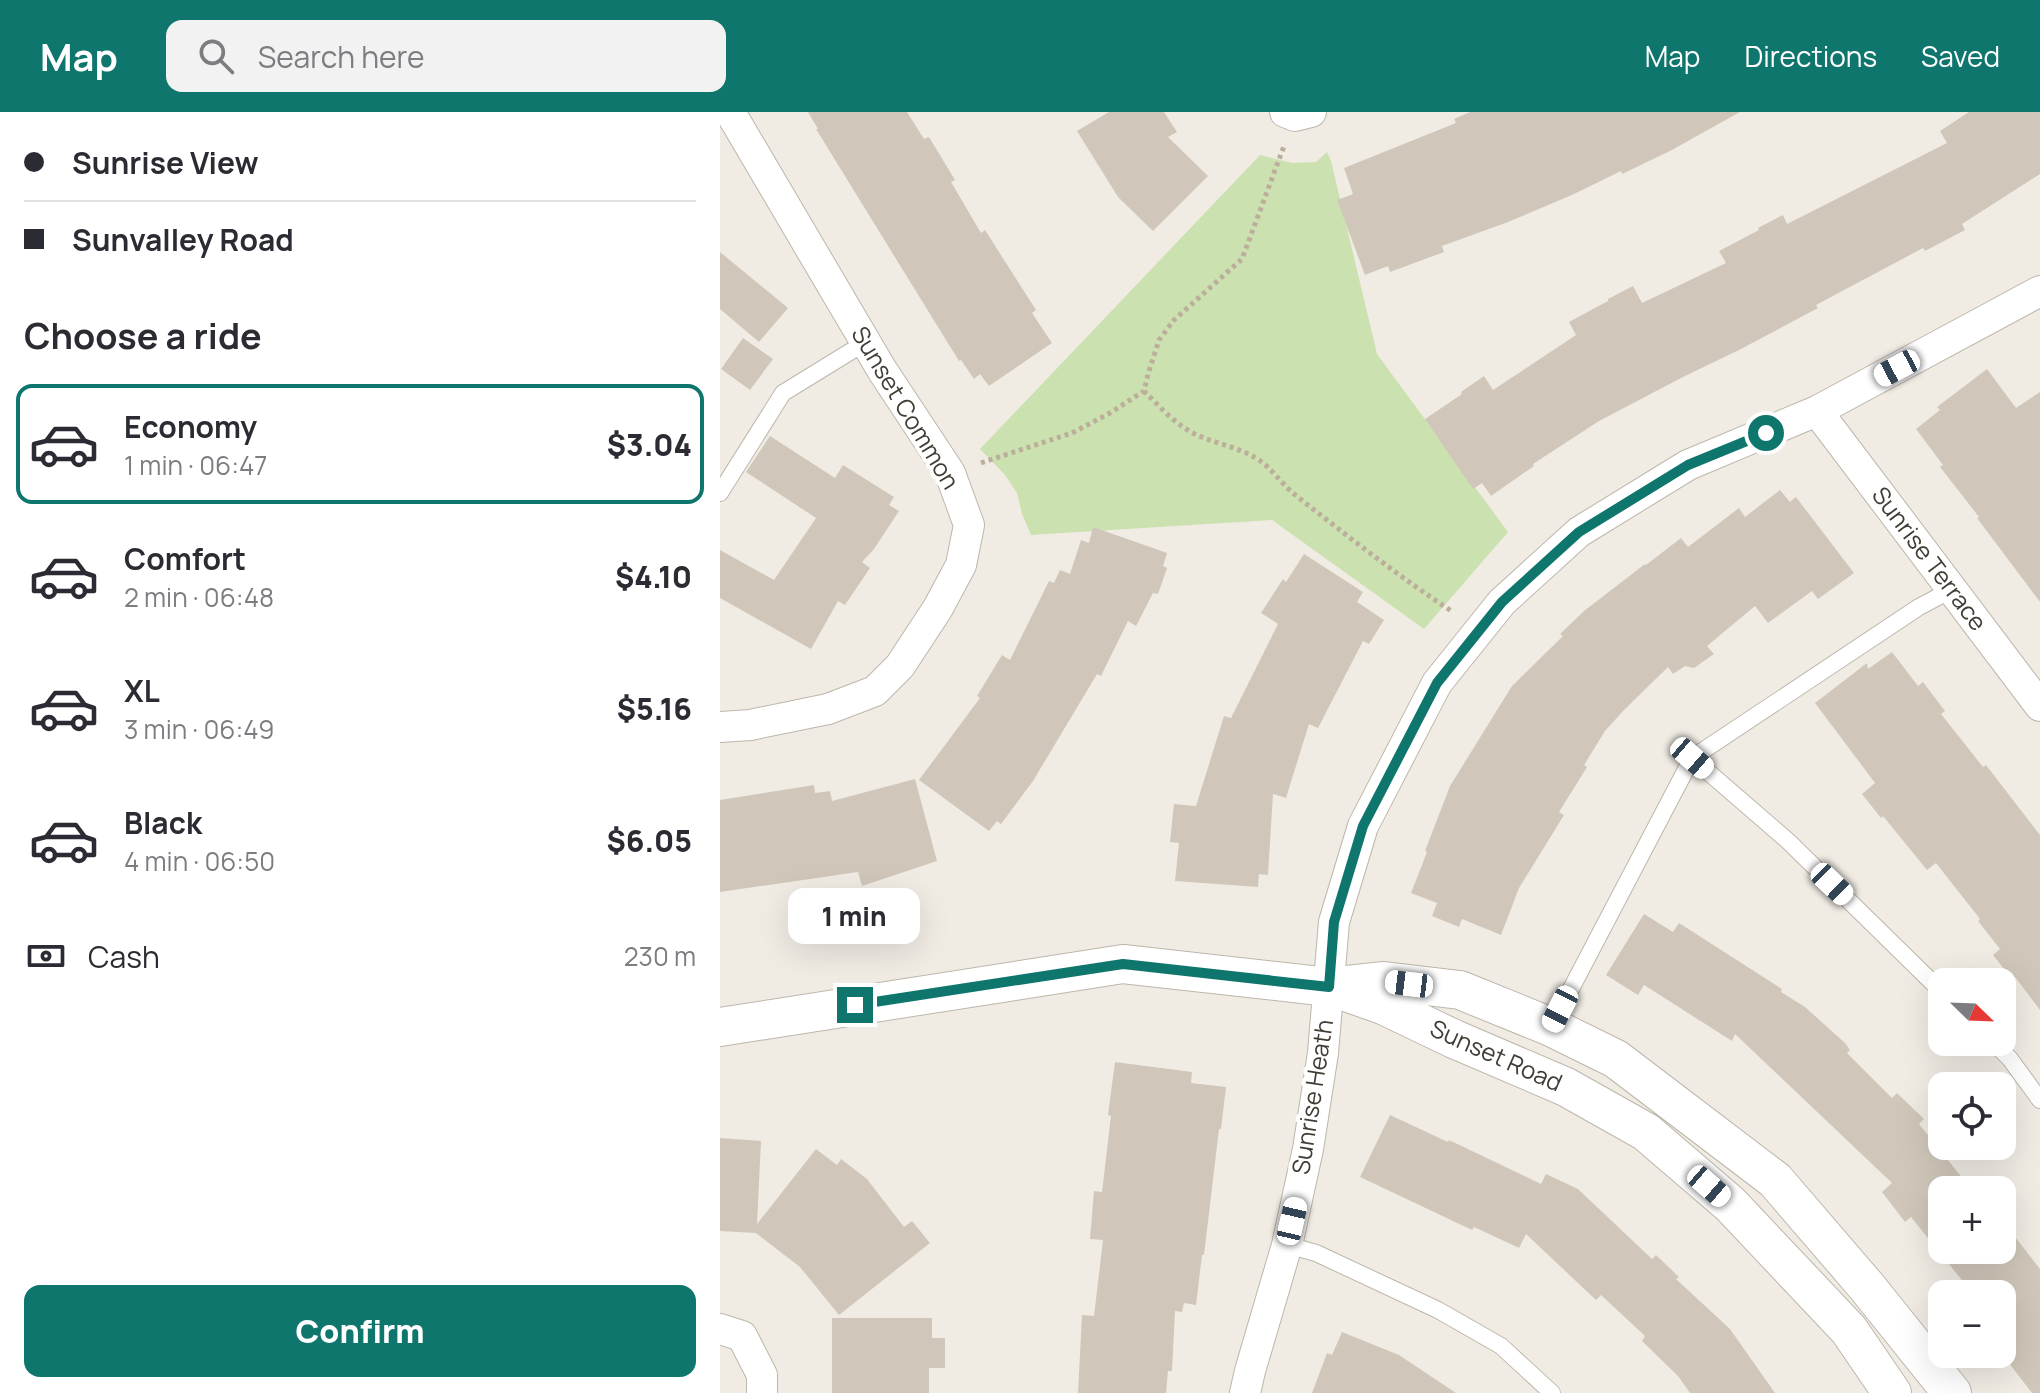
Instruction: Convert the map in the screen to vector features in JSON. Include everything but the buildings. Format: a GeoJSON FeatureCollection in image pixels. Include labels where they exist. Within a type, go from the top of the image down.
{"type":"FeatureCollection","features":[{"type":"Feature","properties":{"kind":"street","name":"Sunset Common"},"geometry":{"type":"LineString","coordinates":[[720,727],[750,725],[828,709],[875,691],[900,666],[938,608],[961,565],[969,525],[950,473],[730,128]]}},
{"type":"Feature","properties":{"kind":"street","name":"Sunrise Heath"},"geometry":{"type":"LineString","coordinates":[[1245,1393],[1287,1245],[1316,1104],[1334,922],[1363,826],[1437,683],[1502,602],[1579,532],[1688,465],[1817,411],[2036,300]]}},
{"type":"Feature","properties":{"kind":"street","name":"Sunrise Terrace"},"geometry":{"type":"LineString","coordinates":[[1817,411],[2040,706]]}},
{"type":"Feature","properties":{"kind":"street"},"geometry":{"type":"LineString","coordinates":[[720,1027],[1123,964],[1329,987]]}},
{"type":"Feature","properties":{"kind":"street","name":"Sunset Road"},"geometry":{"type":"LineString","coordinates":[[1329,987],[1384,981],[1460,990],[1551,1027],[1616,1059],[1775,1180],[1952,1393]]}},
{"type":"Feature","properties":{"kind":"street","name":"Sunset Road"},"geometry":{"type":"LineString","coordinates":[[1329,987],[1383,1005],[1566,1087],[1646,1132],[1730,1204],[1849,1330],[1892,1393]]}},
{"type":"Feature","properties":{"kind":"street"},"geometry":{"type":"LineString","coordinates":[[720,1329],[742,1336],[762,1375],[762,1393]]}},
{"type":"Feature","properties":{"kind":"lane"},"geometry":{"type":"LineString","coordinates":[[720,493],[783,393],[866,342]]}},
{"type":"Feature","properties":{"kind":"lane"},"geometry":{"type":"LineString","coordinates":[[1551,1027],[1692,758],[1919,607],[1953,589]]}},
{"type":"Feature","properties":{"kind":"lane"},"geometry":{"type":"LineString","coordinates":[[1692,758],[1788,841],[1928,978]]}},
{"type":"Feature","properties":{"kind":"lane"},"geometry":{"type":"LineString","coordinates":[[2007,1056],[2040,1100]]}},
{"type":"Feature","properties":{"kind":"lane"},"geometry":{"type":"LineString","coordinates":[[1287,1245],[1316,1253],[1438,1310],[1501,1346],[1552,1393]]}},
{"type":"Feature","properties":{"kind":"path"},"geometry":{"type":"LineString","coordinates":[[950,473],[1072,433],[1144,391],[1159,340],[1174,320],[1242,259],[1297,113]]}},
{"type":"Feature","properties":{"kind":"path"},"geometry":{"type":"LineString","coordinates":[[1144,391],[1189,431],[1262,462],[1288,489],[1320,514],[1410,583],[1479,630]]}},
{"type":"Feature","properties":{"kind":"green space"},"geometry":{"type":"Polygon","coordinates":[[[1327,152],[1377,354],[1508,532],[1424,629],[1272,520],[1031,535],[1017,493],[1005,475],[980,449],[1260,155],[1292,163],[1316,162],[1327,152]]]}},
{"type":"Feature","properties":{"kind":"route"},"geometry":{"type":"LineString","coordinates":[[855,1005],[1123,964],[1329,987],[1334,922],[1363,826],[1437,683],[1451,665],[1502,602],[1579,532],[1688,465],[1766,433]]}}]}
